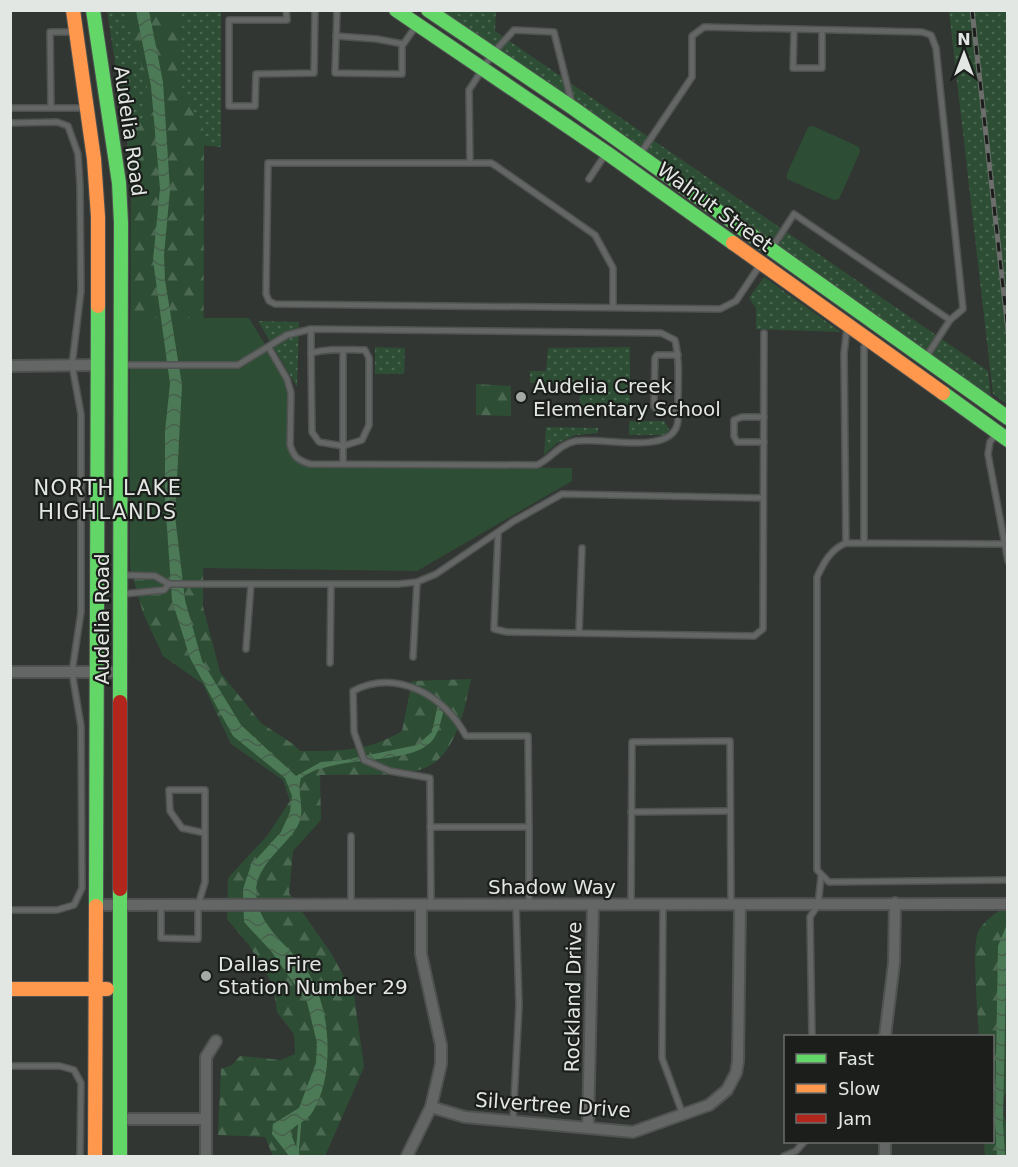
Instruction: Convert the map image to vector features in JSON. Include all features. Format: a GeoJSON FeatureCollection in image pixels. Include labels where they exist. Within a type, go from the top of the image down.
{"type":"FeatureCollection","features":[{"type":"Feature","properties":{"kind":"main road","name":"Audelia Road"},"geometry":{"type":"LineString","coordinates":[[73,10],[87,108],[98,217],[96,1156]]}},
{"type":"Feature","properties":{"kind":"main road","name":"Audelia Road"},"geometry":{"type":"LineString","coordinates":[[93,10],[119,183],[122,672],[120,1156]]}},
{"type":"Feature","properties":{"kind":"main road","name":"Walnut Street"},"geometry":{"type":"LineString","coordinates":[[396,10],[607,153],[1002,436]]}},
{"type":"Feature","properties":{"kind":"main road","name":"Walnut Street"},"geometry":{"type":"LineString","coordinates":[[428,10],[640,155],[1008,418]]}},
{"type":"Feature","properties":{"kind":"main road"},"geometry":{"type":"LineString","coordinates":[[87,108],[108,106]]}},
{"type":"Feature","properties":{"kind":"main road"},"geometry":{"type":"LineString","coordinates":[[761,264],[772,249]]}},
{"type":"Feature","properties":{"kind":"main road"},"geometry":{"type":"LineString","coordinates":[[98,365],[121,365]]}},
{"type":"Feature","properties":{"kind":"main road"},"geometry":{"type":"LineString","coordinates":[[97,576],[121,575]]}},
{"type":"Feature","properties":{"kind":"main road"},"geometry":{"type":"LineString","coordinates":[[97,594],[121,594]]}},
{"type":"Feature","properties":{"kind":"main road"},"geometry":{"type":"LineString","coordinates":[[10,989],[120,989]]}},
{"type":"Feature","properties":{"kind":"street"},"geometry":{"type":"LineString","coordinates":[[10,366],[98,365]]}},
{"type":"Feature","properties":{"kind":"street"},"geometry":{"type":"LineString","coordinates":[[10,672],[122,672]]}},
{"type":"Feature","properties":{"kind":"street"},"geometry":{"type":"LineString","coordinates":[[885,1035],[894,963],[895,903]]}},
{"type":"Feature","properties":{"kind":"street","name":"Shadow Way"},"geometry":{"type":"LineString","coordinates":[[97,905],[1008,904]]}},
{"type":"Feature","properties":{"kind":"street"},"geometry":{"type":"LineString","coordinates":[[407,1156],[431,1107],[441,1064],[441,1045],[421,954],[426,905]]}},
{"type":"Feature","properties":{"kind":"street","name":"Rockland Drive"},"geometry":{"type":"LineString","coordinates":[[588,1126],[592,905]]}},
{"type":"Feature","properties":{"kind":"street","name":"Silvertree Drive"},"geometry":{"type":"LineString","coordinates":[[431,1107],[465,1117],[588,1126],[633,1132],[709,1105],[727,1090],[736,1073],[736,905]]}},
{"type":"Feature","properties":{"kind":"street"},"geometry":{"type":"LineString","coordinates":[[206,1156],[207,1057],[216,1041]]}},
{"type":"Feature","properties":{"kind":"street"},"geometry":{"type":"LineString","coordinates":[[120,1119],[206,1119]]}},
{"type":"Feature","properties":{"kind":"lane"},"geometry":{"type":"LineString","coordinates":[[286,10],[286,20],[229,20],[230,106],[255,106],[256,74],[314,73],[315,10]]}},
{"type":"Feature","properties":{"kind":"lane"},"geometry":{"type":"LineString","coordinates":[[337,10],[335,73],[402,74],[403,44],[418,24]]}},
{"type":"Feature","properties":{"kind":"lane"},"geometry":{"type":"LineString","coordinates":[[640,155],[692,77],[692,36],[704,27],[922,32],[932,35],[936,48],[963,309],[950,320],[925,358]]}},
{"type":"Feature","properties":{"kind":"lane"},"geometry":{"type":"LineString","coordinates":[[794,29],[793,68],[822,68],[822,30]]}},
{"type":"Feature","properties":{"kind":"lane"},"geometry":{"type":"LineString","coordinates":[[470,164],[470,90],[494,53],[514,30],[554,32],[573,108]]}},
{"type":"Feature","properties":{"kind":"lane"},"geometry":{"type":"LineString","coordinates":[[51,108],[50,32],[76,32]]}},
{"type":"Feature","properties":{"kind":"lane"},"geometry":{"type":"LineString","coordinates":[[336,36],[377,39],[403,44]]}},
{"type":"Feature","properties":{"kind":"lane"},"geometry":{"type":"LineString","coordinates":[[10,108],[87,108]]}},
{"type":"Feature","properties":{"kind":"lane"},"geometry":{"type":"LineString","coordinates":[[10,123],[57,123],[68,126],[78,154],[81,291],[72,365],[81,414],[81,612],[72,672],[81,726],[82,888],[74,905],[57,910],[10,910]]}},
{"type":"Feature","properties":{"kind":"lane"},"geometry":{"type":"LineString","coordinates":[[589,179],[607,153]]}},
{"type":"Feature","properties":{"kind":"lane"},"geometry":{"type":"LineString","coordinates":[[613,307],[613,268],[595,235],[491,163],[268,163],[266,294],[269,301],[275,304],[720,309],[735,301],[761,264]]}},
{"type":"Feature","properties":{"kind":"lane"},"geometry":{"type":"LineString","coordinates":[[772,249],[794,214],[950,320]]}},
{"type":"Feature","properties":{"kind":"lane"},"geometry":{"type":"LineString","coordinates":[[846,543],[844,354],[848,326]]}},
{"type":"Feature","properties":{"kind":"lane"},"geometry":{"type":"LineString","coordinates":[[121,365],[211,367],[238,365],[287,335],[311,329],[661,333],[675,340],[678,355],[677,426],[670,437],[654,443],[576,441],[562,445],[546,461],[537,465],[310,464],[297,460],[292,453],[290,445],[291,393],[287,379],[269,348]]}},
{"type":"Feature","properties":{"kind":"lane"},"geometry":{"type":"LineString","coordinates":[[311,329],[312,432],[320,442],[343,446],[362,440],[369,425],[369,358],[365,350],[324,350],[312,353]]}},
{"type":"Feature","properties":{"kind":"lane"},"geometry":{"type":"LineString","coordinates":[[498,534],[494,629],[507,632],[754,636],[760,634],[763,629],[764,333]]}},
{"type":"Feature","properties":{"kind":"lane"},"geometry":{"type":"LineString","coordinates":[[864,543],[864,347],[868,340]]}},
{"type":"Feature","properties":{"kind":"lane"},"geometry":{"type":"LineString","coordinates":[[343,350],[343,464]]}},
{"type":"Feature","properties":{"kind":"lane"},"geometry":{"type":"LineString","coordinates":[[678,355],[655,356],[654,396],[657,410],[678,411]]}},
{"type":"Feature","properties":{"kind":"lane"},"geometry":{"type":"LineString","coordinates":[[764,417],[742,417],[735,420],[734,436],[737,442],[764,442]]}},
{"type":"Feature","properties":{"kind":"lane"},"geometry":{"type":"LineString","coordinates":[[1002,436],[990,442],[988,454],[1008,561]]}},
{"type":"Feature","properties":{"kind":"lane"},"geometry":{"type":"LineString","coordinates":[[121,575],[155,576],[169,584],[417,582],[436,574],[514,521],[562,494],[763,498]]}},
{"type":"Feature","properties":{"kind":"lane"},"geometry":{"type":"LineString","coordinates":[[1004,544],[846,543],[838,546],[824,561],[817,577],[817,870],[821,877],[829,882],[1008,880]]}},
{"type":"Feature","properties":{"kind":"lane"},"geometry":{"type":"LineString","coordinates":[[579,632],[582,548]]}},
{"type":"Feature","properties":{"kind":"lane"},"geometry":{"type":"LineString","coordinates":[[413,657],[417,582]]}},
{"type":"Feature","properties":{"kind":"lane"},"geometry":{"type":"LineString","coordinates":[[121,594],[164,590],[169,584]]}},
{"type":"Feature","properties":{"kind":"lane"},"geometry":{"type":"LineString","coordinates":[[246,649],[251,584]]}},
{"type":"Feature","properties":{"kind":"lane"},"geometry":{"type":"LineString","coordinates":[[330,663],[331,584]]}},
{"type":"Feature","properties":{"kind":"lane"},"geometry":{"type":"LineString","coordinates":[[426,905],[430,778],[390,771],[364,760],[354,732],[353,691],[378,683],[395,682],[418,689],[435,699],[449,710],[466,736],[528,736],[529,905]]}},
{"type":"Feature","properties":{"kind":"lane"},"geometry":{"type":"LineString","coordinates":[[631,905],[632,742],[730,741],[730,811],[736,905]]}},
{"type":"Feature","properties":{"kind":"lane"},"geometry":{"type":"LineString","coordinates":[[161,905],[161,938],[198,939],[198,905],[205,882],[205,833],[205,790],[169,790],[170,811],[182,828],[205,833]]}},
{"type":"Feature","properties":{"kind":"lane"},"geometry":{"type":"LineString","coordinates":[[631,812],[730,811]]}},
{"type":"Feature","properties":{"kind":"lane"},"geometry":{"type":"LineString","coordinates":[[430,827],[529,827]]}},
{"type":"Feature","properties":{"kind":"lane"},"geometry":{"type":"LineString","coordinates":[[351,836],[351,905]]}},
{"type":"Feature","properties":{"kind":"lane"},"geometry":{"type":"LineString","coordinates":[[812,1035],[810,917],[818,905],[821,877]]}},
{"type":"Feature","properties":{"kind":"lane"},"geometry":{"type":"LineString","coordinates":[[513,1120],[519,1033],[516,905]]}},
{"type":"Feature","properties":{"kind":"lane"},"geometry":{"type":"LineString","coordinates":[[663,905],[662,1058],[683,1115]]}},
{"type":"Feature","properties":{"kind":"lane"},"geometry":{"type":"LineString","coordinates":[[10,1066],[60,1066],[74,1070],[81,1083],[80,1156]]}},
{"type":"Feature","properties":{"kind":"lane"},"geometry":{"type":"LineString","coordinates":[[784,1156],[796,1151],[803,1143]]}},
{"type":"Feature","properties":{"kind":"green space"},"geometry":{"type":"Polygon","coordinates":[[[107,11],[221,11],[221,147],[127,138],[107,11]]]}},
{"type":"Feature","properties":{"kind":"green space"},"geometry":{"type":"Polygon","coordinates":[[[125,11],[182,11],[179,84],[204,131],[203,607],[220,672],[261,723],[300,751],[352,749],[389,738],[402,731],[412,681],[471,679],[462,715],[452,741],[440,758],[424,768],[405,773],[320,775],[321,820],[293,851],[289,893],[331,953],[354,995],[364,1067],[325,1156],[273,1156],[265,1137],[218,1135],[221,1069],[232,1065],[240,1056],[281,1060],[295,1054],[294,1034],[277,1012],[273,985],[249,945],[227,919],[228,878],[267,836],[290,801],[283,780],[231,744],[203,684],[163,656],[143,613],[130,567],[131,195],[127,138],[145,116],[147,85],[125,11]]]}},
{"type":"Feature","properties":{"kind":"green space"},"geometry":{"type":"Polygon","coordinates":[[[436,11],[496,11],[495,31],[988,371],[991,397],[436,11]]]}},
{"type":"Feature","properties":{"kind":"green space"},"geometry":{"type":"Polygon","coordinates":[[[949,11],[1007,11],[1007,404],[993,394],[949,11]]]}},
{"type":"Feature","properties":{"kind":"green space"},"geometry":{"type":"Polygon","coordinates":[[[813,126],[859,147],[860,152],[839,199],[834,200],[787,179],[787,174],[808,127],[813,126]]]}},
{"type":"Feature","properties":{"kind":"green space"},"geometry":{"type":"Polygon","coordinates":[[[764,277],[841,332],[756,329],[756,308],[749,298],[764,277]]]}},
{"type":"Feature","properties":{"kind":"green space"},"geometry":{"type":"Polygon","coordinates":[[[130,318],[249,318],[291,388],[290,443],[295,459],[310,465],[572,468],[572,481],[417,571],[130,567],[130,318]]]}},
{"type":"Feature","properties":{"kind":"green space"},"geometry":{"type":"Polygon","coordinates":[[[258,321],[299,322],[297,387],[258,321]]]}},
{"type":"Feature","properties":{"kind":"green space"},"geometry":{"type":"Polygon","coordinates":[[[375,347],[405,348],[404,374],[375,374],[375,347]]]}},
{"type":"Feature","properties":{"kind":"green space"},"geometry":{"type":"Polygon","coordinates":[[[630,347],[630,407],[580,406],[579,384],[530,383],[530,371],[546,371],[548,348],[630,347]]]}},
{"type":"Feature","properties":{"kind":"green space"},"geometry":{"type":"Polygon","coordinates":[[[476,384],[511,386],[511,416],[476,415],[476,384]]]}},
{"type":"Feature","properties":{"kind":"green space"},"geometry":{"type":"Polygon","coordinates":[[[629,421],[664,421],[669,429],[665,435],[629,435],[629,421]]]}},
{"type":"Feature","properties":{"kind":"green space"},"geometry":{"type":"Polygon","coordinates":[[[546,427],[598,428],[598,433],[576,435],[557,443],[544,455],[546,427]]]}},
{"type":"Feature","properties":{"kind":"green space"},"geometry":{"type":"Polygon","coordinates":[[[1007,906],[1008,1087],[1000,1106],[1007,1125],[1007,1156],[985,1156],[984,1143],[994,1143],[994,1035],[979,1035],[975,949],[979,930],[992,916],[1007,906]]]}},
{"type":"Feature","properties":{"kind":"water"},"geometry":{"type":"Polygon","coordinates":[[[136,11],[149,11],[163,82],[170,190],[164,255],[165,280],[182,385],[175,516],[185,600],[202,661],[241,725],[296,776],[321,762],[345,760],[417,745],[432,732],[438,704],[444,709],[436,735],[430,743],[419,750],[404,755],[332,766],[301,778],[300,821],[266,865],[257,882],[256,892],[261,914],[313,981],[325,1018],[327,1058],[320,1096],[311,1114],[290,1132],[300,1156],[289,1156],[272,1134],[273,1124],[299,1108],[316,1063],[317,1043],[307,1002],[271,951],[244,922],[243,889],[251,865],[281,832],[290,812],[292,796],[285,778],[233,736],[190,658],[172,600],[165,499],[165,431],[170,384],[153,260],[160,189],[151,86],[136,11]]]}},
{"type":"Feature","properties":{"kind":"water"},"geometry":{"type":"Polygon","coordinates":[[[1007,924],[1003,1123],[1005,1156],[997,1156],[995,1122],[998,946],[1007,924]]]}},
{"type":"Feature","properties":{"kind":"waterway"},"geometry":{"type":"LineString","coordinates":[[297,1156],[300,1120]]}},
{"type":"Feature","properties":{"kind":"railway"},"geometry":{"type":"LineString","coordinates":[[972,10],[1008,331]]}},
{"type":"Feature","properties":{"kind":"traffic: fast"},"geometry":{"type":"LineString","coordinates":[[93,10],[119,183],[121,223],[120,702]]}},
{"type":"Feature","properties":{"kind":"traffic: fast"},"geometry":{"type":"LineString","coordinates":[[396,10],[607,153],[733,243]]}},
{"type":"Feature","properties":{"kind":"traffic: fast"},"geometry":{"type":"LineString","coordinates":[[428,10],[573,108],[1008,418]]}},
{"type":"Feature","properties":{"kind":"traffic: fast"},"geometry":{"type":"LineString","coordinates":[[96,906],[98,306]]}},
{"type":"Feature","properties":{"kind":"traffic: fast"},"geometry":{"type":"LineString","coordinates":[[943,393],[1008,440]]}},
{"type":"Feature","properties":{"kind":"traffic: fast"},"geometry":{"type":"LineString","coordinates":[[120,889],[120,1156]]}},
{"type":"Feature","properties":{"kind":"traffic: slow"},"geometry":{"type":"LineString","coordinates":[[73,10],[94,159],[98,217],[98,306]]}},
{"type":"Feature","properties":{"kind":"traffic: slow"},"geometry":{"type":"LineString","coordinates":[[733,243],[943,393]]}},
{"type":"Feature","properties":{"kind":"traffic: slow"},"geometry":{"type":"LineString","coordinates":[[95,1156],[96,906]]}},
{"type":"Feature","properties":{"kind":"traffic: slow"},"geometry":{"type":"LineString","coordinates":[[10,989],[107,989]]}},
{"type":"Feature","properties":{"kind":"traffic: jam"},"geometry":{"type":"LineString","coordinates":[[120,702],[120,889]]}},
{"type":"Feature","properties":{"kind":"place","name":"Audelia Creek Elementary School"},"geometry":{"type":"Point","coordinates":[521,397]}},
{"type":"Feature","properties":{"kind":"place","name":"Dallas Fire Station Number 29"},"geometry":{"type":"Point","coordinates":[206,976]}},
{"type":"Feature","properties":{"kind":"district","name":"NORTH LAKE HIGHLANDS"},"geometry":{"type":"Point","coordinates":[108,500]}}]}
